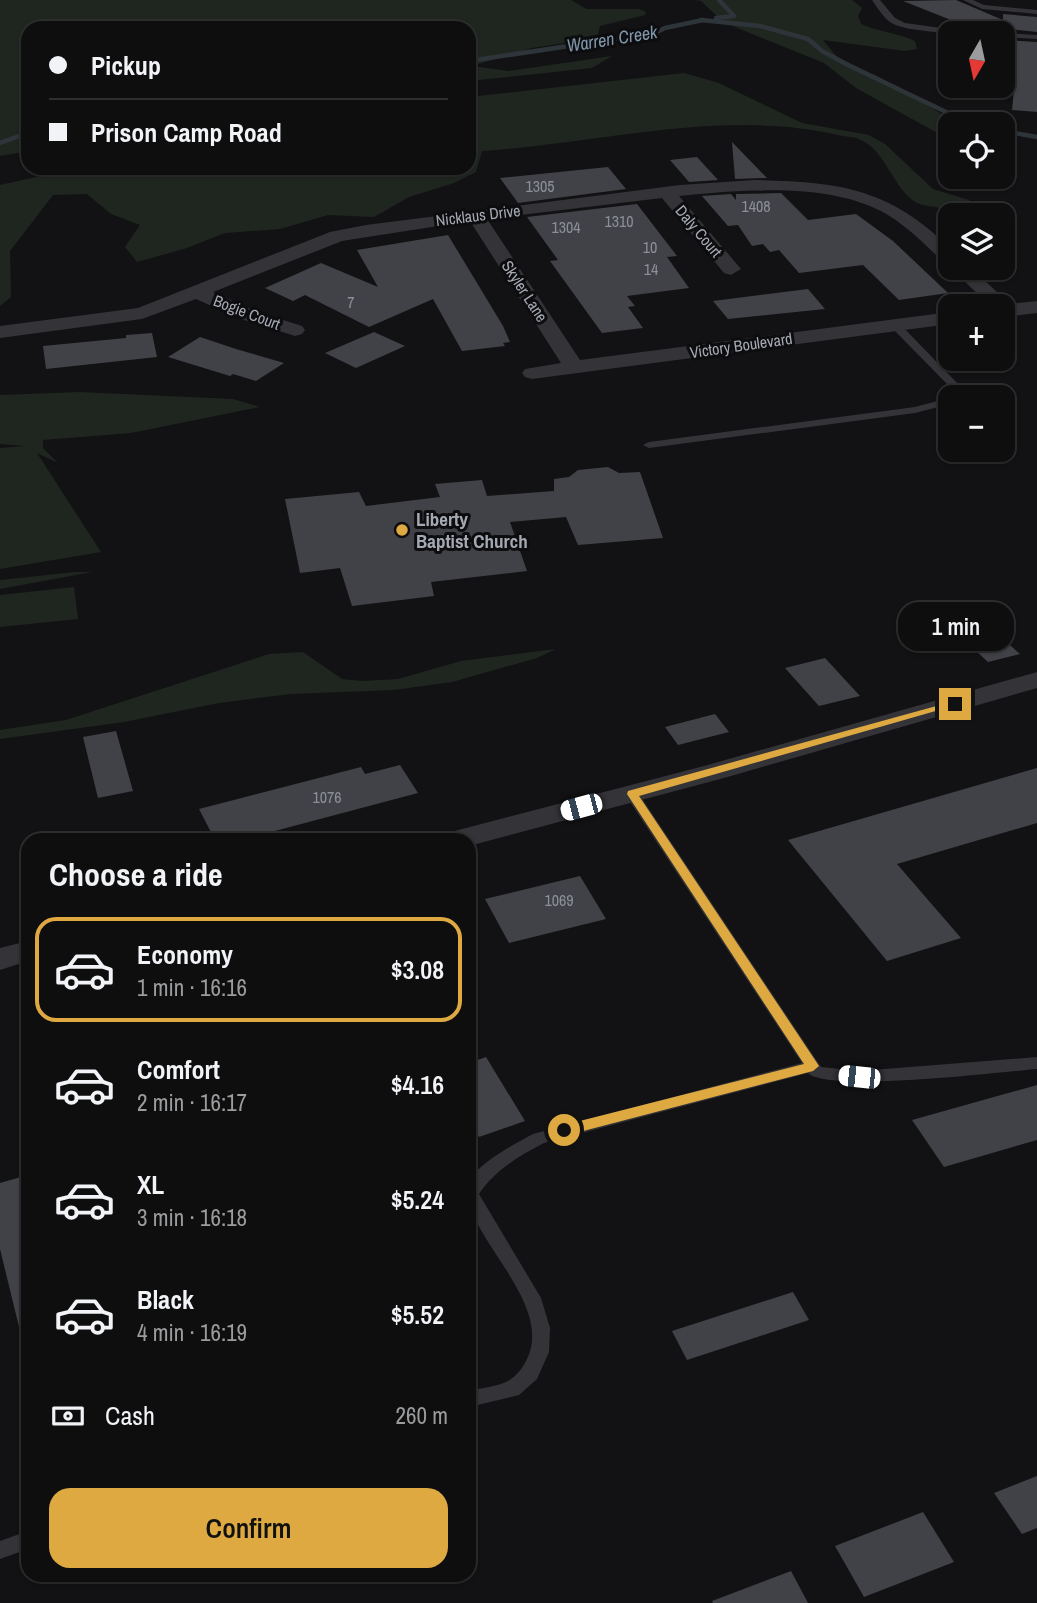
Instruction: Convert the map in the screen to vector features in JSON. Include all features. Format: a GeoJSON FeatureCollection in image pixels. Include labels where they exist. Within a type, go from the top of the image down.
{"type":"FeatureCollection","features":[{"type":"Feature","properties":{"kind":"street","name":"Nicklaus Drive"},"geometry":{"type":"LineString","coordinates":[[0,332],[142,313],[199,293],[337,236],[475,215],[753,185],[790,185],[867,199],[905,216],[938,247]]}},
{"type":"Feature","properties":{"kind":"street","name":"Daly Court"},"geometry":{"type":"LineString","coordinates":[[668,194],[731,269]]}},
{"type":"Feature","properties":{"kind":"street","name":"Skyler Lane"},"geometry":{"type":"LineString","coordinates":[[475,215],[575,367]]}},
{"type":"Feature","properties":{"kind":"street"},"geometry":{"type":"LineString","coordinates":[[973,280],[987,294]]}},
{"type":"Feature","properties":{"kind":"street","name":"Bogie Court"},"geometry":{"type":"LineString","coordinates":[[199,293],[295,330]]}},
{"type":"Feature","properties":{"kind":"street"},"geometry":{"type":"LineString","coordinates":[[1015,308],[1037,307]]}},
{"type":"Feature","properties":{"kind":"street","name":"Victory Boulevard"},"geometry":{"type":"LineString","coordinates":[[532,373],[938,320]]}},
{"type":"Feature","properties":{"kind":"street"},"geometry":{"type":"LineString","coordinates":[[476,835],[1037,680]]}},
{"type":"Feature","properties":{"kind":"street"},"geometry":{"type":"LineString","coordinates":[[0,959],[21,953]]}},
{"type":"Feature","properties":{"kind":"lane"},"geometry":{"type":"LineString","coordinates":[[876,0],[892,20],[938,28]]}},
{"type":"Feature","properties":{"kind":"lane"},"geometry":{"type":"LineString","coordinates":[[967,0],[982,7],[1037,12]]}},
{"type":"Feature","properties":{"kind":"lane"},"geometry":{"type":"LineString","coordinates":[[1015,36],[1037,37]]}},
{"type":"Feature","properties":{"kind":"lane"},"geometry":{"type":"LineString","coordinates":[[895,325],[954,385]]}},
{"type":"Feature","properties":{"kind":"lane"},"geometry":{"type":"LineString","coordinates":[[649,445],[915,410],[938,403]]}},
{"type":"Feature","properties":{"kind":"lane"},"geometry":{"type":"LineString","coordinates":[[632,794],[816,1072],[859,1077],[1037,1063]]}},
{"type":"Feature","properties":{"kind":"lane"},"geometry":{"type":"LineString","coordinates":[[476,1184],[503,1157],[539,1138],[813,1066]]}},
{"type":"Feature","properties":{"kind":"lane"},"geometry":{"type":"LineString","coordinates":[[476,1206],[532,1298],[541,1328],[540,1352],[530,1373],[512,1389],[476,1397]]}},
{"type":"Feature","properties":{"kind":"lane"},"geometry":{"type":"LineString","coordinates":[[0,1550],[21,1542]]}},
{"type":"Feature","properties":{"kind":"shaded area"},"geometry":{"type":"Polygon","coordinates":[[[0,0],[571,0],[586,9],[639,9],[646,12],[645,15],[600,26],[597,38],[532,48],[476,65],[476,21],[21,21],[21,152],[0,156],[0,0]]]}},
{"type":"Feature","properties":{"kind":"shaded area"},"geometry":{"type":"Polygon","coordinates":[[[695,0],[852,0],[862,8],[858,16],[861,24],[915,41],[917,49],[905,51],[823,40],[837,57],[881,78],[938,112],[938,133],[856,88],[824,63],[720,19],[701,1],[695,0]]]}},
{"type":"Feature","properties":{"kind":"shaded area"},"geometry":{"type":"Polygon","coordinates":[[[612,56],[592,68],[476,80],[476,67],[509,71],[612,56]]]}},
{"type":"Feature","properties":{"kind":"shaded area"},"geometry":{"type":"Polygon","coordinates":[[[684,73],[719,83],[802,123],[869,135],[885,144],[933,189],[969,200],[969,203],[938,203],[938,207],[917,203],[904,192],[875,150],[856,138],[795,128],[750,125],[660,130],[482,151],[476,172],[476,96],[684,73]]]}},
{"type":"Feature","properties":{"kind":"shaded area"},"geometry":{"type":"Polygon","coordinates":[[[45,175],[470,175],[409,197],[374,217],[328,215],[280,229],[225,233],[184,249],[137,262],[125,247],[140,225],[111,214],[87,194],[53,195],[10,251],[11,297],[0,306],[0,185],[45,175]]]}},
{"type":"Feature","properties":{"kind":"shaded area"},"geometry":{"type":"Polygon","coordinates":[[[79,392],[233,399],[260,407],[131,433],[43,440],[43,448],[58,463],[37,453],[101,552],[0,569],[0,448],[25,446],[0,444],[0,395],[79,392]]]}},
{"type":"Feature","properties":{"kind":"shaded area"},"geometry":{"type":"Polygon","coordinates":[[[92,572],[0,589],[0,580],[92,572]]]}},
{"type":"Feature","properties":{"kind":"shaded area"},"geometry":{"type":"Polygon","coordinates":[[[74,587],[78,619],[0,627],[0,595],[74,587]]]}},
{"type":"Feature","properties":{"kind":"shaded area"},"geometry":{"type":"Polygon","coordinates":[[[556,649],[537,658],[452,682],[394,690],[290,694],[219,703],[124,722],[0,739],[0,730],[66,720],[269,654],[303,652],[342,679],[362,681],[398,679],[461,661],[556,649]]]}},
{"type":"Feature","properties":{"kind":"building"},"geometry":{"type":"Polygon","coordinates":[[[956,0],[1003,20],[1003,14],[1037,17],[1037,32],[1015,30],[1015,21],[953,21],[903,1],[956,0]]]}},
{"type":"Feature","properties":{"kind":"building"},"geometry":{"type":"Polygon","coordinates":[[[1015,41],[1037,42],[1037,112],[1012,110],[1017,58],[1015,41]]]}},
{"type":"Feature","properties":{"kind":"building"},"geometry":{"type":"Polygon","coordinates":[[[732,142],[767,178],[735,179],[732,142]]]}},
{"type":"Feature","properties":{"kind":"building"},"geometry":{"type":"Polygon","coordinates":[[[697,157],[718,180],[689,182],[670,160],[697,157]]]}},
{"type":"Feature","properties":{"kind":"building"},"geometry":{"type":"Polygon","coordinates":[[[608,167],[626,189],[518,203],[500,178],[608,167]]]}},
{"type":"Feature","properties":{"kind":"building"},"geometry":{"type":"Polygon","coordinates":[[[781,193],[808,220],[856,214],[893,241],[948,293],[899,300],[863,265],[799,273],[779,250],[770,252],[763,244],[752,246],[738,225],[728,226],[702,196],[731,194],[736,200],[736,194],[781,193]]]}},
{"type":"Feature","properties":{"kind":"building"},"geometry":{"type":"Polygon","coordinates":[[[637,204],[677,256],[667,257],[689,288],[627,296],[635,306],[628,307],[643,328],[602,333],[550,261],[558,260],[527,217],[637,204]]]}},
{"type":"Feature","properties":{"kind":"building"},"geometry":{"type":"Polygon","coordinates":[[[448,235],[503,326],[510,342],[503,343],[505,346],[462,351],[433,299],[369,327],[305,295],[293,301],[265,288],[321,263],[378,287],[357,250],[448,235]]]}},
{"type":"Feature","properties":{"kind":"building"},"geometry":{"type":"Polygon","coordinates":[[[808,289],[825,309],[728,319],[713,301],[808,289]]]}},
{"type":"Feature","properties":{"kind":"building"},"geometry":{"type":"Polygon","coordinates":[[[374,332],[405,346],[356,368],[325,353],[374,332]]]}},
{"type":"Feature","properties":{"kind":"building"},"geometry":{"type":"Polygon","coordinates":[[[152,333],[157,357],[46,369],[43,346],[152,333]]]}},
{"type":"Feature","properties":{"kind":"building"},"geometry":{"type":"Polygon","coordinates":[[[200,337],[284,363],[256,381],[168,357],[200,337]]]}},
{"type":"Feature","properties":{"kind":"building","name":"Liberty Baptist Church"},"geometry":{"type":"Polygon","coordinates":[[[608,467],[619,473],[640,472],[663,538],[578,545],[566,517],[510,522],[527,571],[431,582],[434,596],[352,606],[340,568],[300,573],[285,499],[359,492],[366,506],[440,497],[435,484],[482,480],[487,496],[554,491],[554,479],[569,477],[578,470],[608,467]]]}},
{"type":"Feature","properties":{"kind":"building"},"geometry":{"type":"Polygon","coordinates":[[[994,631],[1020,654],[988,662],[963,639],[994,631]]]}},
{"type":"Feature","properties":{"kind":"building"},"geometry":{"type":"Polygon","coordinates":[[[825,658],[860,696],[819,706],[785,668],[825,658]]]}},
{"type":"Feature","properties":{"kind":"building"},"geometry":{"type":"Polygon","coordinates":[[[715,714],[729,732],[678,745],[665,727],[715,714]]]}},
{"type":"Feature","properties":{"kind":"building"},"geometry":{"type":"Polygon","coordinates":[[[116,731],[133,791],[98,798],[83,737],[116,731]]]}},
{"type":"Feature","properties":{"kind":"building"},"geometry":{"type":"Polygon","coordinates":[[[400,765],[418,793],[267,833],[211,833],[199,809],[361,767],[365,774],[400,765]]]}},
{"type":"Feature","properties":{"kind":"building"},"geometry":{"type":"Polygon","coordinates":[[[1037,768],[1037,823],[897,864],[961,938],[887,961],[788,840],[1037,768]]]}},
{"type":"Feature","properties":{"kind":"building"},"geometry":{"type":"Polygon","coordinates":[[[580,876],[606,919],[509,943],[485,899],[580,876]]]}},
{"type":"Feature","properties":{"kind":"building"},"geometry":{"type":"Polygon","coordinates":[[[486,1057],[525,1121],[479,1137],[476,1132],[476,1061],[486,1057]]]}},
{"type":"Feature","properties":{"kind":"building"},"geometry":{"type":"Polygon","coordinates":[[[1037,1085],[1037,1140],[944,1167],[912,1120],[1037,1085]]]}},
{"type":"Feature","properties":{"kind":"building"},"geometry":{"type":"Polygon","coordinates":[[[21,1177],[21,1331],[0,1249],[0,1183],[21,1177]]]}},
{"type":"Feature","properties":{"kind":"building"},"geometry":{"type":"Polygon","coordinates":[[[793,1292],[809,1320],[687,1360],[672,1331],[793,1292]]]}},
{"type":"Feature","properties":{"kind":"building"},"geometry":{"type":"Polygon","coordinates":[[[1037,1476],[1037,1528],[1022,1534],[994,1493],[1037,1476]]]}},
{"type":"Feature","properties":{"kind":"building"},"geometry":{"type":"Polygon","coordinates":[[[923,1512],[954,1562],[864,1597],[835,1546],[923,1512]]]}},
{"type":"Feature","properties":{"kind":"building"},"geometry":{"type":"Polygon","coordinates":[[[791,1571],[808,1603],[712,1601],[791,1571]]]}},
{"type":"Feature","properties":{"kind":"waterway","name":"Warren Creek"},"geometry":{"type":"LineString","coordinates":[[716,18],[734,16],[719,0]]}},
{"type":"Feature","properties":{"kind":"waterway","name":"Warren Creek"},"geometry":{"type":"LineString","coordinates":[[476,60],[655,33],[665,28],[702,20]]}},
{"type":"Feature","properties":{"kind":"waterway"},"geometry":{"type":"LineString","coordinates":[[702,20],[760,26],[808,39],[822,51],[848,65],[946,112]]}},
{"type":"Feature","properties":{"kind":"waterway"},"geometry":{"type":"LineString","coordinates":[[1015,133],[1037,137]]}},
{"type":"Feature","properties":{"kind":"waterway","name":"Warren Creek"},"geometry":{"type":"LineString","coordinates":[[0,143],[21,136]]}},
{"type":"Feature","properties":{"kind":"place","name":"Liberty Baptist Church"},"geometry":{"type":"Point","coordinates":[402,530]}},
{"type":"Feature","properties":{"kind":"route"},"geometry":{"type":"LineString","coordinates":[[564,1130],[813,1066],[632,794],[955,704]]}}]}
